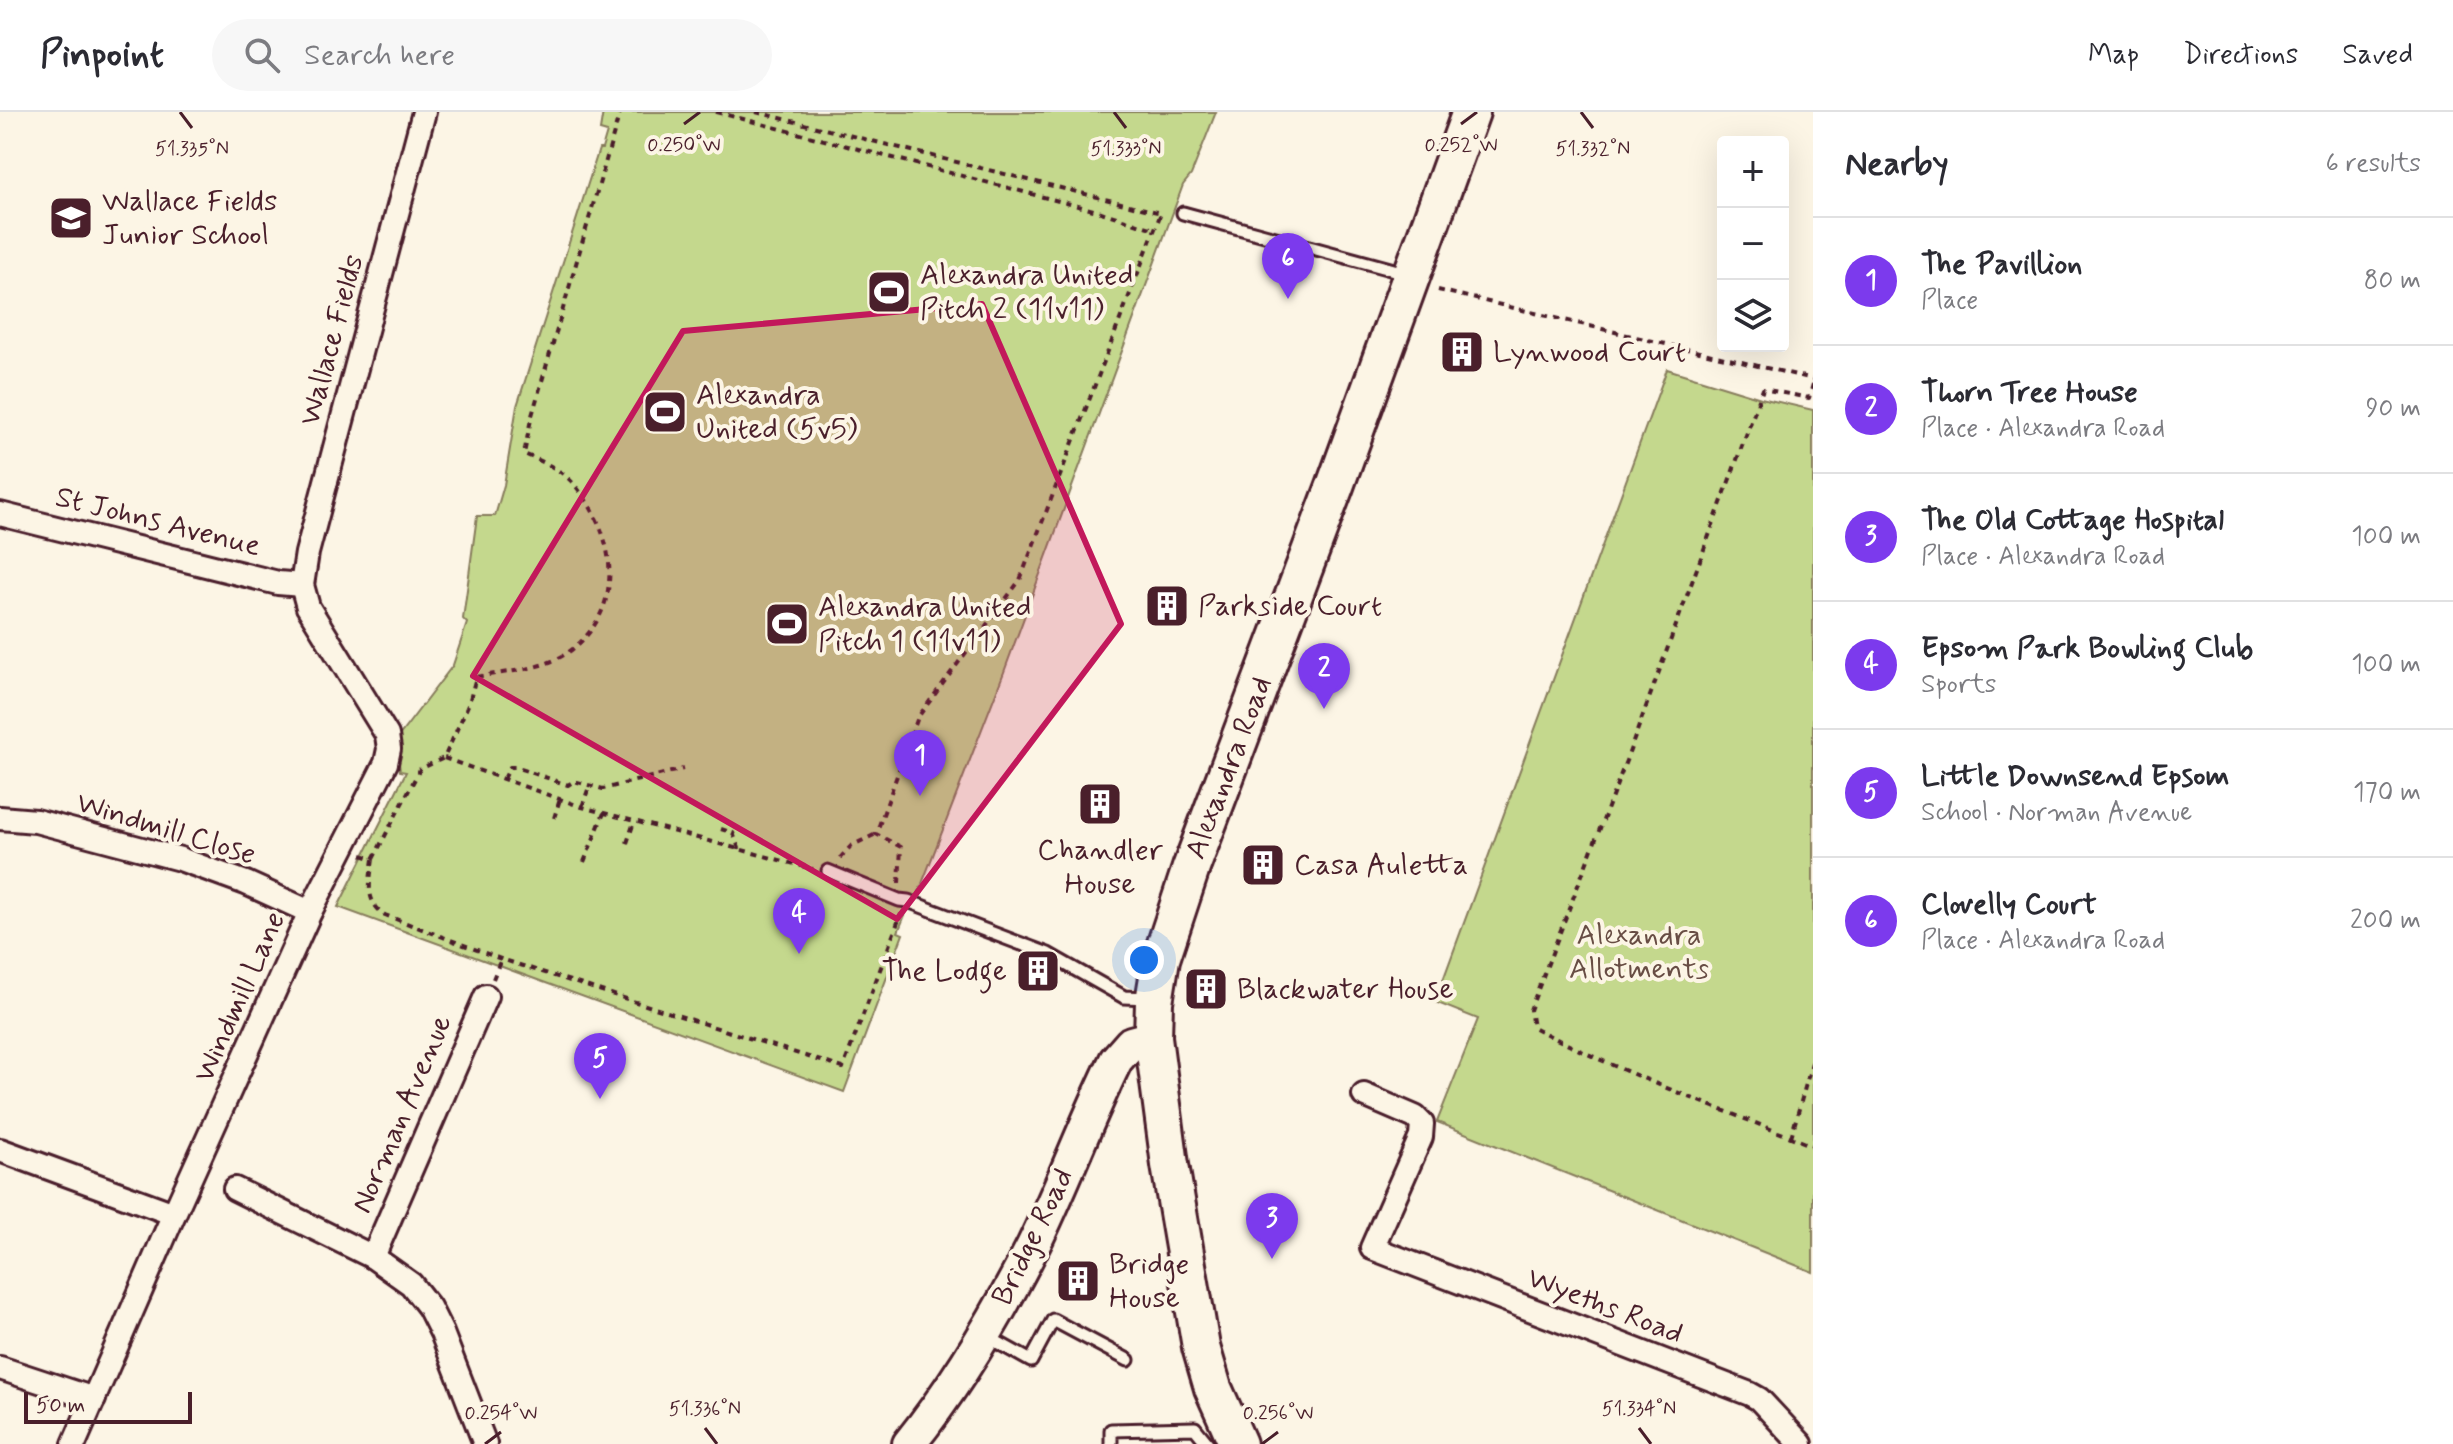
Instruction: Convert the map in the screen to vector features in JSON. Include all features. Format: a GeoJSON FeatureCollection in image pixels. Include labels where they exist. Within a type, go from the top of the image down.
{"type":"FeatureCollection","features":[{"type":"Feature","properties":{"kind":"main road","name":"Alexandra Road"},"geometry":{"type":"LineString","coordinates":[[1238,1444],[1213,1388],[1201,1347],[1170,1165],[1153,1037],[1161,959],[1191,868],[1335,486],[1400,280],[1471,112]]}},
{"type":"Feature","properties":{"kind":"main road","name":"Bridge Road"},"geometry":{"type":"LineString","coordinates":[[909,1444],[933,1415],[984,1335],[1032,1247],[1116,1060],[1131,1043],[1153,1037]]}},
{"type":"Feature","properties":{"kind":"street","name":"Wallace Fields"},"geometry":{"type":"LineString","coordinates":[[302,585],[307,553],[424,112]]}},
{"type":"Feature","properties":{"kind":"street","name":"St Johns Avenue"},"geometry":{"type":"LineString","coordinates":[[0,514],[278,583],[302,585]]}},
{"type":"Feature","properties":{"kind":"street","name":"Windmill Lane"},"geometry":{"type":"LineString","coordinates":[[74,1444],[310,912],[386,763],[389,749],[387,735],[308,607],[302,585]]}},
{"type":"Feature","properties":{"kind":"street","name":"Windmill Close"},"geometry":{"type":"LineString","coordinates":[[0,818],[36,821],[180,859],[246,883],[310,912]]}},
{"type":"Feature","properties":{"kind":"street","name":"Norman Avenue"},"geometry":{"type":"LineString","coordinates":[[373,1257],[486,996]]}},
{"type":"Feature","properties":{"kind":"street","name":"Wyeths Road"},"geometry":{"type":"LineString","coordinates":[[1364,1095],[1415,1117],[1422,1124],[1421,1137],[1372,1248],[1750,1394],[1759,1399],[1801,1444]]}},
{"type":"Feature","properties":{"kind":"street"},"geometry":{"type":"LineString","coordinates":[[0,1150],[174,1214]]}},
{"type":"Feature","properties":{"kind":"street"},"geometry":{"type":"LineString","coordinates":[[235,1189],[373,1257],[403,1277],[429,1307],[442,1333],[485,1444]]}},
{"type":"Feature","properties":{"kind":"street"},"geometry":{"type":"LineString","coordinates":[[0,1368],[94,1399]]}},
{"type":"Feature","properties":{"kind":"lane"},"geometry":{"type":"LineString","coordinates":[[1183,213],[1400,280]]}},
{"type":"Feature","properties":{"kind":"lane"},"geometry":{"type":"LineString","coordinates":[[828,871],[1048,954],[1124,997],[1155,998]]}},
{"type":"Feature","properties":{"kind":"lane"},"geometry":{"type":"LineString","coordinates":[[984,1335],[1031,1361],[1053,1320],[1128,1360]]}},
{"type":"Feature","properties":{"kind":"lane"},"geometry":{"type":"LineString","coordinates":[[1111,1444],[1111,1430],[1195,1428],[1208,1444]]}},
{"type":"Feature","properties":{"kind":"path"},"geometry":{"type":"LineString","coordinates":[[620,112],[531,419],[524,454],[550,465],[571,481],[588,505],[604,532],[610,558],[610,591],[593,628],[575,647],[555,660],[541,667],[476,677],[469,703],[444,758],[420,769],[373,859],[369,893],[375,908],[385,915],[501,959],[843,1068],[903,909],[899,900],[901,847],[876,834]]}},
{"type":"Feature","properties":{"kind":"path"},"geometry":{"type":"LineString","coordinates":[[716,112],[1101,212],[1154,229]]}},
{"type":"Feature","properties":{"kind":"path"},"geometry":{"type":"LineString","coordinates":[[756,112],[1161,213],[1183,213]]}},
{"type":"Feature","properties":{"kind":"path"},"geometry":{"type":"LineString","coordinates":[[444,758],[582,807],[798,867],[828,871],[851,846],[876,834],[918,717],[1020,580],[1161,213]]}},
{"type":"Feature","properties":{"kind":"path"},"geometry":{"type":"LineString","coordinates":[[1400,280],[1415,293],[1426,287],[1813,381],[1809,398],[1763,389],[1635,739],[1530,1010],[1533,1027],[1551,1036],[1635,1074],[1813,1146]]}},
{"type":"Feature","properties":{"kind":"path"},"geometry":{"type":"LineString","coordinates":[[504,779],[510,767],[515,767],[568,785],[574,781],[603,789],[683,769]]}},
{"type":"Feature","properties":{"kind":"path"},"geometry":{"type":"LineString","coordinates":[[582,807],[589,787]]}},
{"type":"Feature","properties":{"kind":"path"},"geometry":{"type":"LineString","coordinates":[[554,818],[560,799]]}},
{"type":"Feature","properties":{"kind":"path"},"geometry":{"type":"LineString","coordinates":[[584,862],[604,813]]}},
{"type":"Feature","properties":{"kind":"path"},"geometry":{"type":"LineString","coordinates":[[627,843],[635,822]]}},
{"type":"Feature","properties":{"kind":"path"},"geometry":{"type":"LineString","coordinates":[[721,829],[733,833],[740,851]]}},
{"type":"Feature","properties":{"kind":"path"},"geometry":{"type":"LineString","coordinates":[[344,848],[373,859]]}},
{"type":"Feature","properties":{"kind":"path"},"geometry":{"type":"LineString","coordinates":[[1791,1137],[1813,1059]]}},
{"type":"Feature","properties":{"kind":"highlighted area"},"geometry":{"type":"Polygon","coordinates":[[[982,304],[1121,624],[897,919],[473,676],[683,331],[982,304]]]}},
{"type":"Feature","properties":{"kind":"green space"},"geometry":{"type":"Polygon","coordinates":[[[603,112],[1216,112],[1191,175],[1183,185],[1004,672],[918,894],[898,932],[903,934],[844,1092],[338,907],[406,772],[400,771],[396,740],[453,665],[467,623],[463,619],[477,516],[495,516],[504,485],[517,406],[607,132],[600,130],[603,112]]]}},
{"type":"Feature","properties":{"kind":"green space","name":"Alexandra Allotments"},"geometry":{"type":"Polygon","coordinates":[[[1667,369],[1761,398],[1813,410],[1813,1272],[1437,1122],[1478,1019],[1435,1002],[1667,369]]]}},
{"type":"Feature","properties":{"kind":"place","name":"Wallace Fields Junior School"},"geometry":{"type":"Point","coordinates":[71,218]}},
{"type":"Feature","properties":{"kind":"place","name":"Alexandra United Pitch 2 (11v11)"},"geometry":{"type":"Point","coordinates":[889,292]}},
{"type":"Feature","properties":{"kind":"place","name":"Clovelly Court"},"geometry":{"type":"Point","coordinates":[1288,299]}},
{"type":"Feature","properties":{"kind":"place","name":"Lynwood Court"},"geometry":{"type":"Point","coordinates":[1462,352]}},
{"type":"Feature","properties":{"kind":"place","name":"Alexandra United (5v5)"},"geometry":{"type":"Point","coordinates":[665,412]}},
{"type":"Feature","properties":{"kind":"place","name":"Parkside Court"},"geometry":{"type":"Point","coordinates":[1167,606]}},
{"type":"Feature","properties":{"kind":"place","name":"Alexandra United Pitch 1 (11v11)"},"geometry":{"type":"Point","coordinates":[787,624]}},
{"type":"Feature","properties":{"kind":"place","name":"Thorn Tree House"},"geometry":{"type":"Point","coordinates":[1324,709]}},
{"type":"Feature","properties":{"kind":"place","name":"The Pavillion"},"geometry":{"type":"Point","coordinates":[920,796]}},
{"type":"Feature","properties":{"kind":"place","name":"Chandler House"},"geometry":{"type":"Point","coordinates":[1100,804]}},
{"type":"Feature","properties":{"kind":"place","name":"Casa Auletta"},"geometry":{"type":"Point","coordinates":[1263,865]}},
{"type":"Feature","properties":{"kind":"place","name":"Epsom Park Bowling Club"},"geometry":{"type":"Point","coordinates":[799,954]}},
{"type":"Feature","properties":{"kind":"place","name":"The Lodge"},"geometry":{"type":"Point","coordinates":[1038,971]}},
{"type":"Feature","properties":{"kind":"place","name":"Blackwater House"},"geometry":{"type":"Point","coordinates":[1206,989]}},
{"type":"Feature","properties":{"kind":"place","name":"Little Downsend Epsom"},"geometry":{"type":"Point","coordinates":[600,1099]}},
{"type":"Feature","properties":{"kind":"place","name":"The Old Cottage Hospital"},"geometry":{"type":"Point","coordinates":[1272,1259]}},
{"type":"Feature","properties":{"kind":"place","name":"Bridge House"},"geometry":{"type":"Point","coordinates":[1078,1281]}}]}
